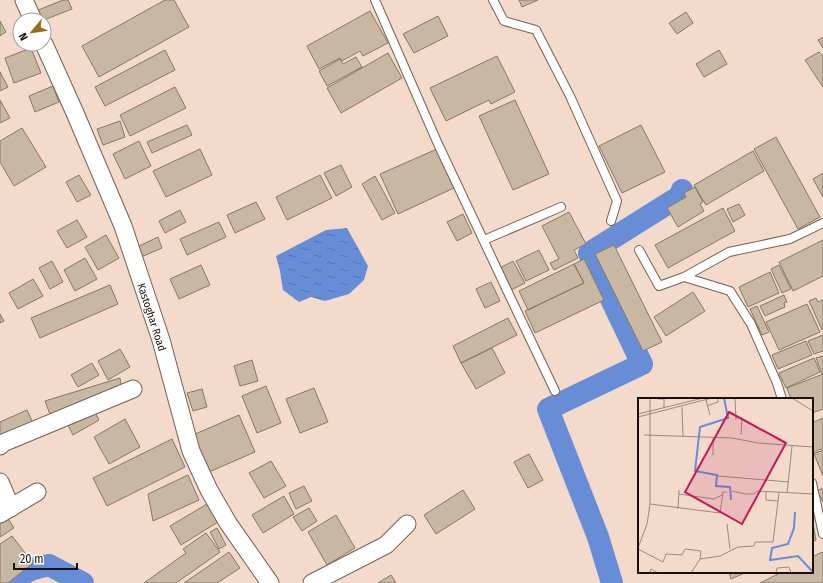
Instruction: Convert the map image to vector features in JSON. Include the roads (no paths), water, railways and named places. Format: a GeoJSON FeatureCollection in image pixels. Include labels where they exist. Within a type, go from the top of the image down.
{"type":"FeatureCollection","features":[{"type":"Feature","properties":{"kind":"street"},"geometry":{"type":"LineString","coordinates":[[24,0],[29,12]]}},
{"type":"Feature","properties":{"kind":"street","name":"Kastoghar Road"},"geometry":{"type":"LineString","coordinates":[[48,52],[123,226],[161,340],[191,451],[209,490],[228,523],[270,583]]}},
{"type":"Feature","properties":{"kind":"street"},"geometry":{"type":"LineString","coordinates":[[0,446],[3,443],[133,389]]}},
{"type":"Feature","properties":{"kind":"street"},"geometry":{"type":"LineString","coordinates":[[0,482],[5,511],[37,492]]}},
{"type":"Feature","properties":{"kind":"street"},"geometry":{"type":"LineString","coordinates":[[312,583],[386,545],[407,524]]}},
{"type":"Feature","properties":{"kind":"lane"},"geometry":{"type":"LineString","coordinates":[[375,0],[438,144],[555,391]]}},
{"type":"Feature","properties":{"kind":"lane"},"geometry":{"type":"LineString","coordinates":[[492,0],[504,21],[536,30],[570,96],[617,201],[612,221]]}},
{"type":"Feature","properties":{"kind":"lane"},"geometry":{"type":"LineString","coordinates":[[484,240],[560,207]]}},
{"type":"Feature","properties":{"kind":"lane"},"geometry":{"type":"LineString","coordinates":[[639,250],[659,286],[684,277],[729,252],[790,239],[823,223]]}},
{"type":"Feature","properties":{"kind":"lane"},"geometry":{"type":"LineString","coordinates":[[684,277],[730,291],[751,324],[777,383],[782,398]]}},
{"type":"Feature","properties":{"kind":"lane"},"geometry":{"type":"LineString","coordinates":[[813,489],[823,534]]}},
{"type":"Feature","properties":{"kind":"water"},"geometry":{"type":"Polygon","coordinates":[[[347,228],[368,266],[364,280],[349,294],[325,301],[311,297],[299,302],[283,290],[276,256],[326,230],[347,228]]]}},
{"type":"Feature","properties":{"kind":"waterway"},"geometry":{"type":"LineString","coordinates":[[612,583],[598,537],[548,409],[642,364],[589,253],[680,196],[682,190]]}},
{"type":"Feature","properties":{"kind":"waterway"},"geometry":{"type":"LineString","coordinates":[[9,583],[33,569],[49,565],[83,583]]}}]}
